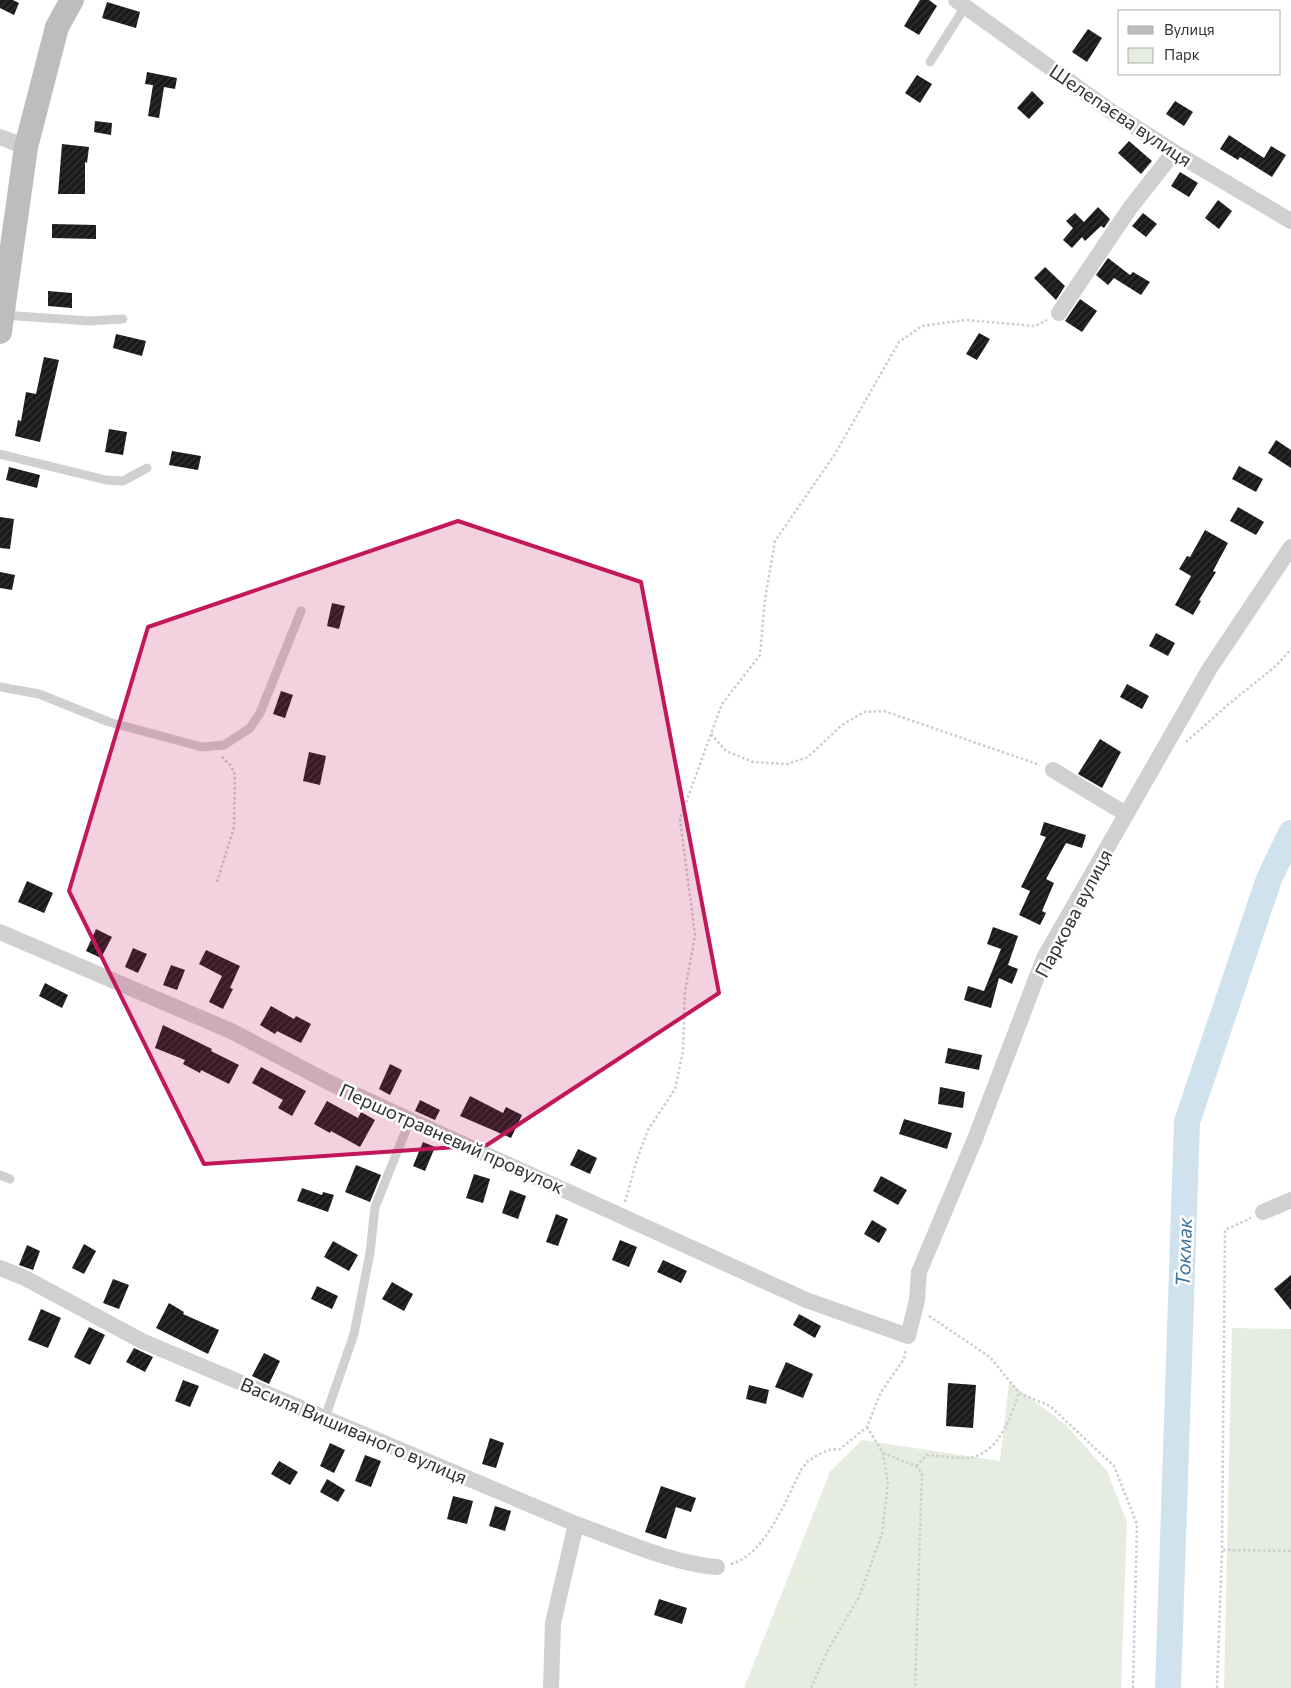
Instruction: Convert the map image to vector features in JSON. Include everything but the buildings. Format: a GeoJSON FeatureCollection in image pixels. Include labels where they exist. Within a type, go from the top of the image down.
{"type":"FeatureCollection","features":[{"type":"Feature","properties":{"kind":"street"},"geometry":{"type":"LineString","coordinates":[[1,323],[26,146],[57,27],[72,0]]}},
{"type":"Feature","properties":{"kind":"street","name":"Шелепаєва вулиця"},"geometry":{"type":"LineString","coordinates":[[964,2],[1112,112],[1174,152],[1291,221]]}},
{"type":"Feature","properties":{"kind":"street"},"geometry":{"type":"LineString","coordinates":[[0,137],[26,146]]}},
{"type":"Feature","properties":{"kind":"street"},"geometry":{"type":"LineString","coordinates":[[1059,313],[1130,208],[1174,152]]}},
{"type":"Feature","properties":{"kind":"street","name":"Паркова вулиця"},"geometry":{"type":"LineString","coordinates":[[908,1336],[917,1300],[919,1272],[975,1138],[1044,958],[1210,668],[1291,547]]}},
{"type":"Feature","properties":{"kind":"street"},"geometry":{"type":"LineString","coordinates":[[1053,770],[1126,814]]}},
{"type":"Feature","properties":{"kind":"street","name":"Першотравневий провулок"},"geometry":{"type":"LineString","coordinates":[[0,932],[231,1031],[330,1083],[806,1300],[908,1336]]}},
{"type":"Feature","properties":{"kind":"street"},"geometry":{"type":"LineString","coordinates":[[1263,1212],[1291,1200]]}},
{"type":"Feature","properties":{"kind":"street","name":"Василя Вишиваного вулиця"},"geometry":{"type":"LineString","coordinates":[[0,1268],[25,1278],[142,1341],[576,1524],[699,1566],[717,1567]]}},
{"type":"Feature","properties":{"kind":"street"},"geometry":{"type":"LineString","coordinates":[[551,1688],[553,1623],[576,1524]]}},
{"type":"Feature","properties":{"kind":"lane"},"geometry":{"type":"LineString","coordinates":[[930,62],[964,2]]}},
{"type":"Feature","properties":{"kind":"lane"},"geometry":{"type":"LineString","coordinates":[[1,323],[123,319]]}},
{"type":"Feature","properties":{"kind":"lane"},"geometry":{"type":"LineString","coordinates":[[0,454],[106,480],[123,481],[147,468]]}},
{"type":"Feature","properties":{"kind":"lane"},"geometry":{"type":"LineString","coordinates":[[0,687],[39,694],[109,722],[202,746],[224,745],[250,728],[260,713],[301,610]]}},
{"type":"Feature","properties":{"kind":"lane"},"geometry":{"type":"LineString","coordinates":[[325,1418],[354,1334],[370,1253],[375,1207],[410,1120]]}},
{"type":"Feature","properties":{"kind":"lane"},"geometry":{"type":"LineString","coordinates":[[0,1175],[10,1179]]}},
{"type":"Feature","properties":{"kind":"path"},"geometry":{"type":"LineString","coordinates":[[618,1214],[627,1198],[637,1160],[648,1130],[675,1089],[683,1051],[685,991],[695,935],[680,819],[722,704],[760,655],[775,541],[835,454],[899,342],[922,326],[966,320],[1036,326],[1059,313]]}},
{"type":"Feature","properties":{"kind":"path"},"geometry":{"type":"LineString","coordinates":[[1181,745],[1276,666],[1291,649]]}},
{"type":"Feature","properties":{"kind":"path"},"geometry":{"type":"LineString","coordinates":[[711,734],[726,751],[753,762],[787,764],[808,758],[842,724],[864,712],[884,711],[1053,770]]}},
{"type":"Feature","properties":{"kind":"path"},"geometry":{"type":"LineString","coordinates":[[202,746],[222,756],[236,775],[234,827],[217,882]]}},
{"type":"Feature","properties":{"kind":"path"},"geometry":{"type":"LineString","coordinates":[[1218,1688],[1222,1550],[1225,1230],[1263,1212]]}},
{"type":"Feature","properties":{"kind":"path"},"geometry":{"type":"LineString","coordinates":[[917,1300],[930,1318],[990,1357],[1019,1393],[1050,1406],[1114,1466],[1137,1524],[1132,1688]]}},
{"type":"Feature","properties":{"kind":"path"},"geometry":{"type":"LineString","coordinates":[[717,1567],[743,1558],[764,1540],[801,1470],[808,1461],[828,1450],[840,1449],[867,1427],[881,1392],[904,1359],[908,1336]]}},
{"type":"Feature","properties":{"kind":"path"},"geometry":{"type":"LineString","coordinates":[[916,1466],[927,1455],[967,1458],[984,1453],[1000,1437],[1013,1412],[1019,1393]]}},
{"type":"Feature","properties":{"kind":"path"},"geometry":{"type":"LineString","coordinates":[[810,1688],[829,1648],[859,1597],[882,1534],[888,1483],[883,1454],[867,1427]]}},
{"type":"Feature","properties":{"kind":"path"},"geometry":{"type":"LineString","coordinates":[[883,1454],[916,1466],[922,1473],[915,1688]]}},
{"type":"Feature","properties":{"kind":"path"},"geometry":{"type":"LineString","coordinates":[[1222,1550],[1291,1551]]}},
{"type":"Feature","properties":{"kind":"highlighted area"},"geometry":{"type":"Polygon","coordinates":[[[458,521],[641,582],[719,993],[487,1145],[204,1164],[69,891],[148,627],[458,521]]]}},
{"type":"Feature","properties":{"kind":"green space"},"geometry":{"type":"Polygon","coordinates":[[[1232,1328],[1291,1329],[1291,1688],[1224,1688],[1232,1328]]]}},
{"type":"Feature","properties":{"kind":"green space"},"geometry":{"type":"Polygon","coordinates":[[[1009,1382],[1066,1425],[1107,1471],[1127,1522],[1121,1688],[744,1688],[830,1472],[862,1440],[1000,1461],[1009,1382]]]}},
{"type":"Feature","properties":{"kind":"waterway","name":"Токмак"},"geometry":{"type":"LineString","coordinates":[[1168,1688],[1187,1122],[1269,879],[1291,833]]}}]}
